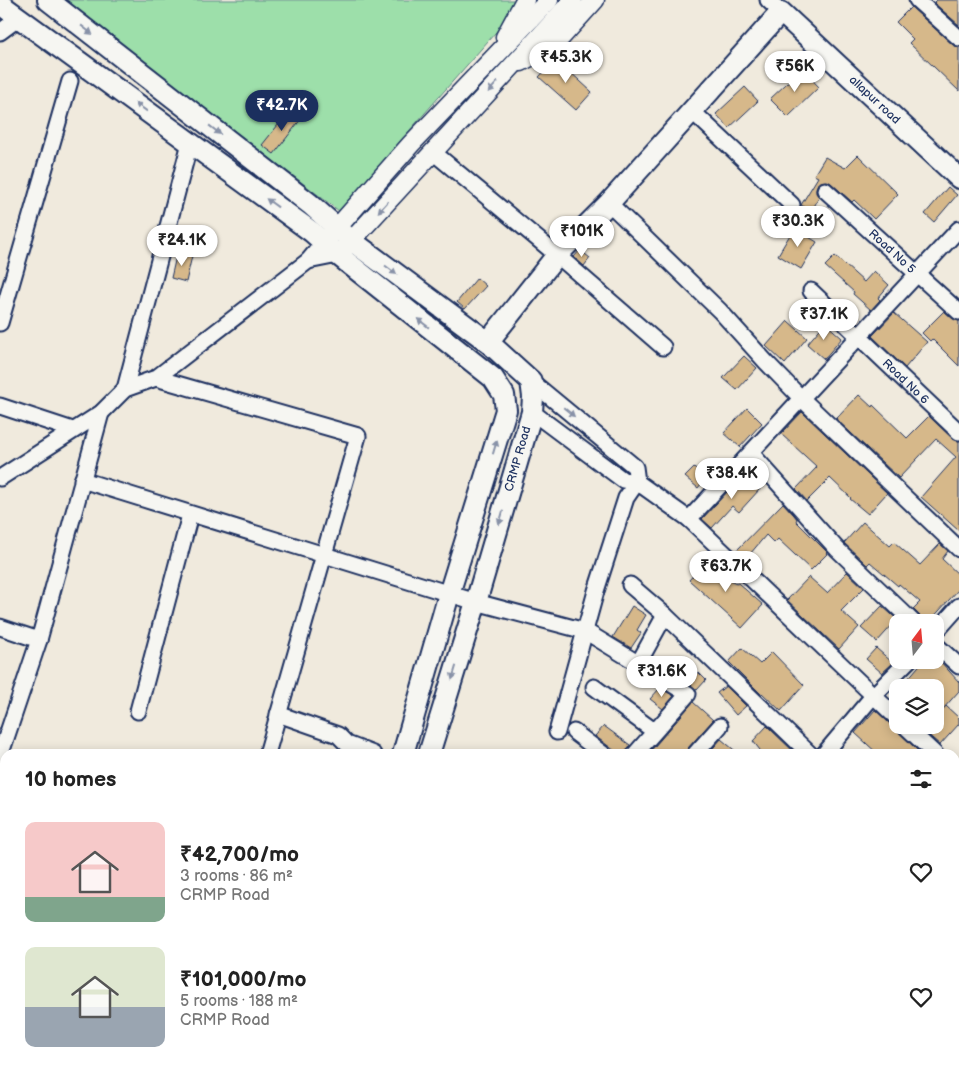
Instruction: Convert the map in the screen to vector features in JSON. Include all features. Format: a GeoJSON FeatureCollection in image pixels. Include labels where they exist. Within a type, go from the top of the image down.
{"type":"FeatureCollection","features":[{"type":"Feature","properties":{"kind":"main road"},"geometry":{"type":"LineString","coordinates":[[48,0],[310,204],[345,235],[488,342],[531,381]]}},
{"type":"Feature","properties":{"kind":"main road","name":"CRMP Road"},"geometry":{"type":"LineString","coordinates":[[0,4],[312,232],[330,249],[493,378],[504,395],[506,410],[449,594],[404,749]]}},
{"type":"Feature","properties":{"kind":"main road"},"geometry":{"type":"LineString","coordinates":[[488,342],[557,255],[609,203],[692,111],[774,6]]}},
{"type":"Feature","properties":{"kind":"main road","name":"allapur road"},"geometry":{"type":"LineString","coordinates":[[774,6],[831,60],[958,173]]}},
{"type":"Feature","properties":{"kind":"main road","name":"CRMP Road"},"geometry":{"type":"LineString","coordinates":[[432,749],[532,412],[531,381]]}},
{"type":"Feature","properties":{"kind":"street"},"geometry":{"type":"LineString","coordinates":[[496,55],[525,0]]}},
{"type":"Feature","properties":{"kind":"street"},"geometry":{"type":"LineString","coordinates":[[345,235],[411,144],[549,0]]}},
{"type":"Feature","properties":{"kind":"street"},"geometry":{"type":"LineString","coordinates":[[0,478],[101,413],[125,389],[156,378],[308,261],[330,249],[433,152],[573,0]]}},
{"type":"Feature","properties":{"kind":"street"},"geometry":{"type":"LineString","coordinates":[[510,68],[556,43],[595,0]]}},
{"type":"Feature","properties":{"kind":"street"},"geometry":{"type":"LineString","coordinates":[[917,0],[959,38]]}},
{"type":"Feature","properties":{"kind":"street"},"geometry":{"type":"LineString","coordinates":[[0,32],[19,18]]}},
{"type":"Feature","properties":{"kind":"street"},"geometry":{"type":"LineString","coordinates":[[0,323],[70,81]]}},
{"type":"Feature","properties":{"kind":"street"},"geometry":{"type":"LineString","coordinates":[[692,111],[792,205]]}},
{"type":"Feature","properties":{"kind":"street"},"geometry":{"type":"LineString","coordinates":[[125,389],[190,142]]}},
{"type":"Feature","properties":{"kind":"street"},"geometry":{"type":"LineString","coordinates":[[433,152],[663,346]]}},
{"type":"Feature","properties":{"kind":"street","name":"Road No 5"},"geometry":{"type":"LineString","coordinates":[[825,190],[959,312]]}},
{"type":"Feature","properties":{"kind":"street"},"geometry":{"type":"LineString","coordinates":[[609,203],[720,311],[766,362],[802,398],[959,549]]}},
{"type":"Feature","properties":{"kind":"street"},"geometry":{"type":"LineString","coordinates":[[689,519],[959,229]]}},
{"type":"Feature","properties":{"kind":"street","name":"Road No 6"},"geometry":{"type":"LineString","coordinates":[[811,291],[959,432]]}},
{"type":"Feature","properties":{"kind":"street"},"geometry":{"type":"LineString","coordinates":[[156,378],[358,436],[268,749]]}},
{"type":"Feature","properties":{"kind":"street"},"geometry":{"type":"LineString","coordinates":[[531,381],[635,467],[637,482],[626,498],[585,631],[557,732]]}},
{"type":"Feature","properties":{"kind":"street"},"geometry":{"type":"LineString","coordinates":[[0,406],[73,430]]}},
{"type":"Feature","properties":{"kind":"street"},"geometry":{"type":"LineString","coordinates":[[532,412],[623,480],[637,482],[689,519],[889,711]]}},
{"type":"Feature","properties":{"kind":"street"},"geometry":{"type":"LineString","coordinates":[[2,749],[39,640],[101,413]]}},
{"type":"Feature","properties":{"kind":"street"},"geometry":{"type":"LineString","coordinates":[[751,453],[838,549],[905,614]]}},
{"type":"Feature","properties":{"kind":"street"},"geometry":{"type":"LineString","coordinates":[[82,480],[449,594],[585,631],[688,694],[639,749]]}},
{"type":"Feature","properties":{"kind":"street"},"geometry":{"type":"LineString","coordinates":[[138,711],[190,515]]}},
{"type":"Feature","properties":{"kind":"street"},"geometry":{"type":"LineString","coordinates":[[630,585],[805,749]]}},
{"type":"Feature","properties":{"kind":"street"},"geometry":{"type":"LineString","coordinates":[[944,623],[959,606]]}},
{"type":"Feature","properties":{"kind":"street"},"geometry":{"type":"LineString","coordinates":[[638,664],[664,615]]}},
{"type":"Feature","properties":{"kind":"street"},"geometry":{"type":"LineString","coordinates":[[0,627],[39,640]]}},
{"type":"Feature","properties":{"kind":"street"},"geometry":{"type":"LineString","coordinates":[[944,652],[959,666]]}},
{"type":"Feature","properties":{"kind":"street"},"geometry":{"type":"LineString","coordinates":[[828,749],[873,696],[900,669]]}},
{"type":"Feature","properties":{"kind":"street"},"geometry":{"type":"LineString","coordinates":[[594,687],[654,731]]}},
{"type":"Feature","properties":{"kind":"street"},"geometry":{"type":"LineString","coordinates":[[278,714],[338,735],[347,744],[360,749]]}},
{"type":"Feature","properties":{"kind":"street"},"geometry":{"type":"LineString","coordinates":[[699,749],[720,726]]}},
{"type":"Feature","properties":{"kind":"street"},"geometry":{"type":"LineString","coordinates":[[574,732],[596,749]]}},
{"type":"Feature","properties":{"kind":"street"},"geometry":{"type":"LineString","coordinates":[[914,734],[930,749]]}},
{"type":"Feature","properties":{"kind":"green space"},"geometry":{"type":"Polygon","coordinates":[[[64,0],[524,0],[339,211],[64,0]]]}},
{"type":"Feature","properties":{"kind":"building"},"geometry":{"type":"Polygon","coordinates":[[[937,0],[959,0],[959,25],[934,3],[937,0]]]}},
{"type":"Feature","properties":{"kind":"building"},"geometry":{"type":"Polygon","coordinates":[[[911,7],[953,45],[959,47],[959,91],[909,43],[913,39],[896,22],[911,7]]]}},
{"type":"Feature","properties":{"kind":"building"},"geometry":{"type":"Polygon","coordinates":[[[556,59],[592,92],[576,110],[539,77],[556,59]]]}},
{"type":"Feature","properties":{"kind":"building"},"geometry":{"type":"Polygon","coordinates":[[[802,69],[819,87],[788,117],[770,99],[802,69]]]}},
{"type":"Feature","properties":{"kind":"building"},"geometry":{"type":"Polygon","coordinates":[[[745,87],[758,101],[729,128],[716,114],[745,87]]]}},
{"type":"Feature","properties":{"kind":"building"},"geometry":{"type":"Polygon","coordinates":[[[290,110],[301,119],[274,154],[262,145],[290,110]]]}},
{"type":"Feature","properties":{"kind":"building"},"geometry":{"type":"Polygon","coordinates":[[[858,155],[898,194],[874,219],[854,200],[852,202],[827,181],[818,183],[816,193],[819,197],[812,211],[801,205],[818,177],[814,175],[825,157],[845,168],[858,155]]]}},
{"type":"Feature","properties":{"kind":"building"},"geometry":{"type":"Polygon","coordinates":[[[948,187],[957,195],[934,222],[925,214],[948,187]]]}},
{"type":"Feature","properties":{"kind":"building"},"geometry":{"type":"Polygon","coordinates":[[[794,228],[817,242],[801,269],[778,255],[794,228]]]}},
{"type":"Feature","properties":{"kind":"building"},"geometry":{"type":"Polygon","coordinates":[[[580,250],[590,258],[584,266],[574,257],[580,250]]]}},
{"type":"Feature","properties":{"kind":"building"},"geometry":{"type":"Polygon","coordinates":[[[177,252],[192,256],[186,282],[171,278],[177,252]]]}},
{"type":"Feature","properties":{"kind":"building"},"geometry":{"type":"Polygon","coordinates":[[[835,256],[864,282],[874,271],[889,285],[871,310],[825,266],[835,256]]]}},
{"type":"Feature","properties":{"kind":"building"},"geometry":{"type":"Polygon","coordinates":[[[477,278],[486,286],[465,309],[457,302],[477,278]]]}},
{"type":"Feature","properties":{"kind":"building"},"geometry":{"type":"Polygon","coordinates":[[[944,311],[953,319],[959,321],[959,366],[932,339],[930,341],[922,333],[944,311]]]}},
{"type":"Feature","properties":{"kind":"building"},"geometry":{"type":"Polygon","coordinates":[[[894,313],[927,342],[905,368],[872,336],[894,313]]]}},
{"type":"Feature","properties":{"kind":"building"},"geometry":{"type":"Polygon","coordinates":[[[788,321],[807,338],[785,364],[766,346],[788,321]]]}},
{"type":"Feature","properties":{"kind":"building"},"geometry":{"type":"Polygon","coordinates":[[[825,323],[842,338],[824,359],[807,344],[825,323]]]}},
{"type":"Feature","properties":{"kind":"building"},"geometry":{"type":"Polygon","coordinates":[[[744,356],[757,368],[737,390],[723,378],[744,356]]]}},
{"type":"Feature","properties":{"kind":"building"},"geometry":{"type":"Polygon","coordinates":[[[859,395],[872,407],[873,405],[907,438],[929,416],[953,439],[959,441],[959,531],[921,497],[956,457],[936,439],[899,478],[836,419],[859,395]]]}},
{"type":"Feature","properties":{"kind":"building"},"geometry":{"type":"Polygon","coordinates":[[[747,408],[762,423],[740,447],[724,433],[747,408]]]}},
{"type":"Feature","properties":{"kind":"building"},"geometry":{"type":"Polygon","coordinates":[[[802,412],[887,493],[868,514],[830,478],[807,501],[796,489],[817,467],[781,434],[802,412]]]}},
{"type":"Feature","properties":{"kind":"building"},"geometry":{"type":"Polygon","coordinates":[[[694,468],[706,478],[698,488],[685,477],[694,468]]]}},
{"type":"Feature","properties":{"kind":"building"},"geometry":{"type":"Polygon","coordinates":[[[744,474],[760,489],[739,512],[732,506],[712,528],[702,519],[744,474]]]}},
{"type":"Feature","properties":{"kind":"building"},"geometry":{"type":"Polygon","coordinates":[[[783,503],[797,519],[796,521],[828,553],[811,570],[778,539],[774,543],[766,535],[745,560],[736,551],[783,503]]]}},
{"type":"Feature","properties":{"kind":"building"},"geometry":{"type":"Polygon","coordinates":[[[863,522],[890,546],[894,542],[920,565],[940,544],[948,551],[942,559],[959,575],[959,589],[936,614],[918,614],[913,609],[920,602],[870,562],[867,565],[844,543],[863,522]]]}},
{"type":"Feature","properties":{"kind":"building"},"geometry":{"type":"Polygon","coordinates":[[[710,557],[720,566],[718,568],[763,605],[742,628],[689,580],[710,557]]]}},
{"type":"Feature","properties":{"kind":"building"},"geometry":{"type":"Polygon","coordinates":[[[847,572],[864,588],[841,611],[859,627],[839,649],[787,600],[809,577],[827,593],[847,572]]]}},
{"type":"Feature","properties":{"kind":"building"},"geometry":{"type":"Polygon","coordinates":[[[632,606],[646,615],[637,630],[641,633],[631,648],[613,637],[632,606]]]}},
{"type":"Feature","properties":{"kind":"building"},"geometry":{"type":"Polygon","coordinates":[[[882,606],[891,614],[889,614],[889,629],[877,642],[861,628],[882,606]]]}},
{"type":"Feature","properties":{"kind":"building"},"geometry":{"type":"Polygon","coordinates":[[[742,648],[760,664],[772,652],[804,685],[781,711],[729,662],[742,648]]]}},
{"type":"Feature","properties":{"kind":"building"},"geometry":{"type":"Polygon","coordinates":[[[876,648],[889,659],[889,667],[882,673],[866,659],[876,648]]]}},
{"type":"Feature","properties":{"kind":"building"},"geometry":{"type":"Polygon","coordinates":[[[944,666],[959,682],[959,691],[944,708],[944,679],[908,679],[916,669],[944,669],[944,666]]]}},
{"type":"Feature","properties":{"kind":"building"},"geometry":{"type":"Polygon","coordinates":[[[698,672],[706,680],[697,690],[688,683],[698,672]]]}},
{"type":"Feature","properties":{"kind":"building"},"geometry":{"type":"Polygon","coordinates":[[[726,686],[746,706],[736,715],[717,693],[726,686]]]}},
{"type":"Feature","properties":{"kind":"building"},"geometry":{"type":"Polygon","coordinates":[[[660,688],[674,696],[663,709],[650,699],[660,688]]]}},
{"type":"Feature","properties":{"kind":"building"},"geometry":{"type":"Polygon","coordinates":[[[693,702],[713,720],[688,749],[652,749],[693,702]]]}},
{"type":"Feature","properties":{"kind":"building"},"geometry":{"type":"Polygon","coordinates":[[[946,706],[959,718],[959,724],[940,745],[927,734],[944,734],[944,708],[946,706]]]}},
{"type":"Feature","properties":{"kind":"building"},"geometry":{"type":"Polygon","coordinates":[[[875,710],[889,723],[889,734],[901,734],[916,749],[873,749],[855,733],[875,710]]]}},
{"type":"Feature","properties":{"kind":"building"},"geometry":{"type":"Polygon","coordinates":[[[604,726],[630,745],[628,749],[612,749],[595,736],[604,726]]]}},
{"type":"Feature","properties":{"kind":"building"},"geometry":{"type":"Polygon","coordinates":[[[767,726],[791,749],[759,749],[753,741],[767,726]]]}},
{"type":"Feature","properties":{"kind":"building"},"geometry":{"type":"Polygon","coordinates":[[[721,739],[733,749],[712,749],[721,739]]]}}]}
